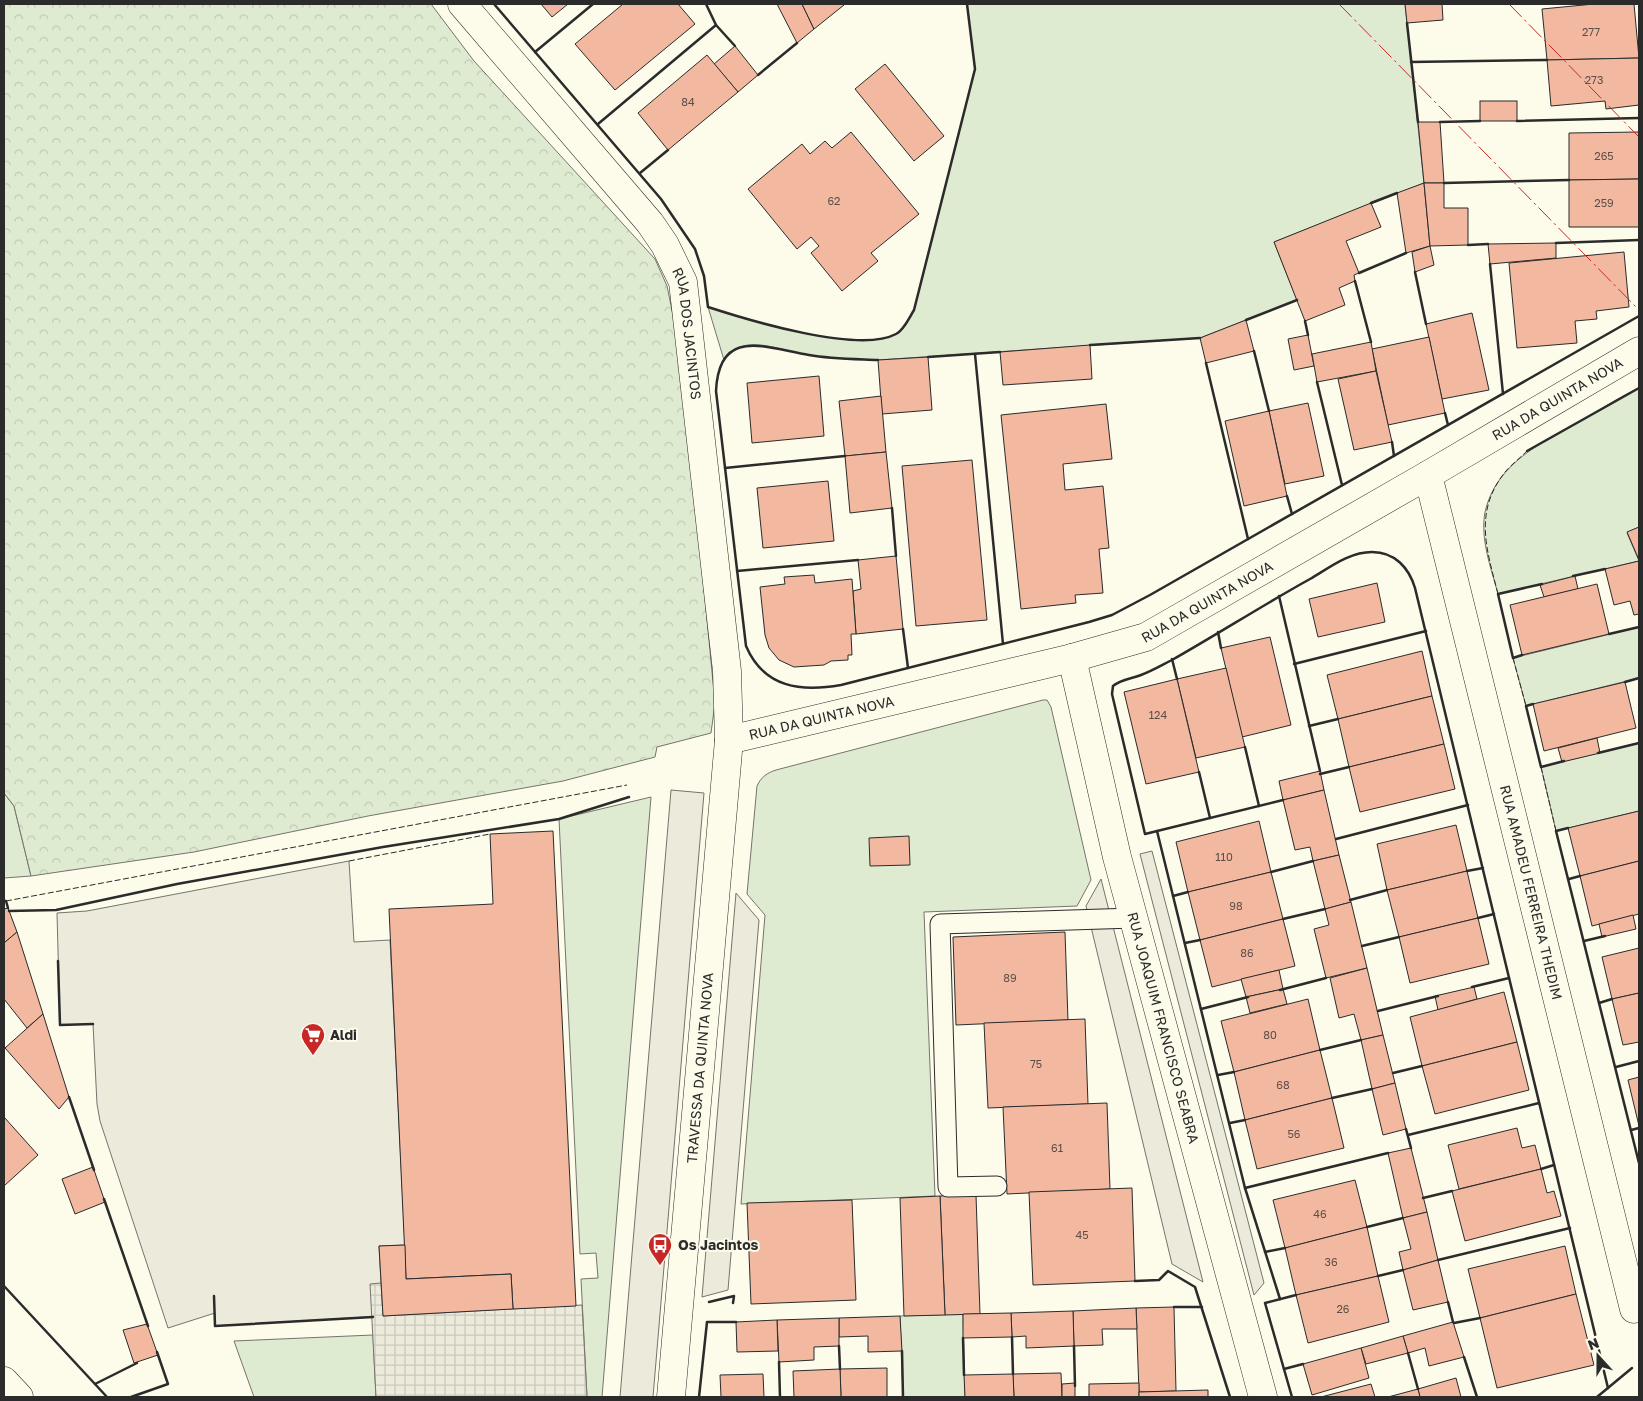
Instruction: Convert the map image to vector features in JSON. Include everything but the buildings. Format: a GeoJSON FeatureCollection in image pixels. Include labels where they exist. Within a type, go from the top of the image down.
{"type":"FeatureCollection","features":[{"type":"Feature","properties":{"kind":"street","name":"RUA DOS JACINTOS"},"geometry":{"type":"LineString","coordinates":[[462,4],[650,223],[665,245],[683,282],[727,671],[729,740]]}},
{"type":"Feature","properties":{"kind":"street","name":"RUA DA QUINTA NOVA"},"geometry":{"type":"LineString","coordinates":[[729,740],[1072,658],[1146,637],[1639,351]]}},
{"type":"Feature","properties":{"kind":"street","name":"RUA AMADEU FERREIRA THEDIM"},"geometry":{"type":"LineString","coordinates":[[1428,475],[1634,1310]]}},
{"type":"Feature","properties":{"kind":"street","name":"RUA JOAQUIM FRANCISCO SEABRA"},"geometry":{"type":"LineString","coordinates":[[1072,658],[1117,858],[1263,1397]]}},
{"type":"Feature","properties":{"kind":"street","name":"TRAVESSA DA QUINTA NOVA"},"geometry":{"type":"LineString","coordinates":[[671,1397],[729,740]]}},
{"type":"Feature","properties":{"kind":"street"},"geometry":{"type":"LineString","coordinates":[[4,1381],[19,1397]]}},
{"type":"Feature","properties":{"kind":"lane"},"geometry":{"type":"LineString","coordinates":[[997,1186],[948,1187],[940,924],[1134,918]]}},
{"type":"Feature","properties":{"kind":"green space"},"geometry":{"type":"Polygon","coordinates":[[[4,4],[431,4],[474,61],[655,259],[667,286],[675,325],[698,526],[715,703],[711,733],[657,747],[655,757],[563,781],[368,816],[194,852],[31,876],[14,806],[4,793],[4,4]]]}},
{"type":"Feature","properties":{"kind":"green space"},"geometry":{"type":"Polygon","coordinates":[[[967,4],[1405,4],[1424,183],[1274,242],[1297,300],[1200,338],[878,360],[843,359],[800,354],[767,346],[751,345],[743,346],[724,360],[708,307],[775,327],[831,338],[879,339],[896,334],[906,324],[914,310],[975,70],[967,4]]]}},
{"type":"Feature","properties":{"kind":"green space"},"geometry":{"type":"Polygon","coordinates":[[[1639,388],[1639,527],[1627,533],[1639,561],[1498,594],[1485,543],[1484,522],[1485,512],[1491,495],[1500,479],[1511,466],[1539,444],[1639,388]]]}},
{"type":"Feature","properties":{"kind":"green space"},"geometry":{"type":"Polygon","coordinates":[[[1639,627],[1639,678],[1526,706],[1513,658],[1639,627]]]}},
{"type":"Feature","properties":{"kind":"green space"},"geometry":{"type":"Polygon","coordinates":[[[1047,700],[1051,707],[1091,880],[1077,906],[924,912],[935,1196],[741,1204],[765,915],[747,894],[757,786],[760,780],[776,770],[1047,700]]]}},
{"type":"Feature","properties":{"kind":"green space"},"geometry":{"type":"Polygon","coordinates":[[[1639,743],[1639,811],[1556,831],[1541,767],[1639,743]]]}},
{"type":"Feature","properties":{"kind":"green space"},"geometry":{"type":"Polygon","coordinates":[[[4,793],[14,806],[31,876],[4,878],[4,793]]]}},
{"type":"Feature","properties":{"kind":"green space"},"geometry":{"type":"Polygon","coordinates":[[[651,797],[602,1397],[587,1397],[581,1279],[598,1278],[596,1253],[580,1254],[559,819],[651,797]]]}},
{"type":"Feature","properties":{"kind":"green space"},"geometry":{"type":"Polygon","coordinates":[[[963,1314],[965,1397],[903,1397],[900,1316],[963,1314]]]}},
{"type":"Feature","properties":{"kind":"green space"},"geometry":{"type":"Polygon","coordinates":[[[373,1335],[376,1397],[254,1397],[234,1341],[373,1335]]]}},
{"type":"Feature","properties":{"kind":"shaded area"},"geometry":{"type":"Polygon","coordinates":[[[671,790],[704,793],[653,1397],[620,1397],[671,790]]]}},
{"type":"Feature","properties":{"kind":"shaded area"},"geometry":{"type":"Polygon","coordinates":[[[1152,851],[1264,1283],[1254,1295],[1140,854],[1152,851]]]}},
{"type":"Feature","properties":{"kind":"shaded area"},"geometry":{"type":"Polygon","coordinates":[[[349,861],[354,942],[390,940],[405,1245],[379,1246],[383,1316],[215,1326],[215,1313],[168,1328],[100,1121],[97,1104],[93,1024],[60,1025],[57,913],[87,911],[349,861]]]}},
{"type":"Feature","properties":{"kind":"shaded area"},"geometry":{"type":"Polygon","coordinates":[[[1101,879],[1203,1282],[1172,1264],[1086,906],[1101,879]]]}},
{"type":"Feature","properties":{"kind":"shaded area"},"geometry":{"type":"Polygon","coordinates":[[[736,893],[759,920],[728,1290],[702,1297],[736,893]]]}},
{"type":"Feature","properties":{"kind":"shaded area"},"geometry":{"type":"Polygon","coordinates":[[[381,1283],[383,1316],[582,1305],[587,1397],[376,1397],[370,1284],[381,1283]]]}},
{"type":"Feature","properties":{"kind":"fence"},"geometry":{"type":"LineString","coordinates":[[1498,594],[1485,532],[1489,502],[1495,487],[1505,472],[1527,451]]}},
{"type":"Feature","properties":{"kind":"fence"},"geometry":{"type":"LineString","coordinates":[[1513,658],[1526,706]]}},
{"type":"Feature","properties":{"kind":"fence"},"geometry":{"type":"LineString","coordinates":[[1541,767],[1556,831]]}},
{"type":"Feature","properties":{"kind":"fence"},"geometry":{"type":"LineString","coordinates":[[6,901],[627,785]]}},
{"type":"Feature","properties":{"kind":"fence"},"geometry":{"type":"LineString","coordinates":[[349,861],[490,834]]}},
{"type":"Feature","properties":{"kind":"wall"},"geometry":{"type":"LineString","coordinates":[[494,4],[661,199],[695,249],[704,276],[708,307],[775,327],[831,338],[857,340],[879,339],[896,334],[904,327],[914,310],[975,69],[967,4]]}},
{"type":"Feature","properties":{"kind":"wall"},"geometry":{"type":"LineString","coordinates":[[535,52],[593,4]]}},
{"type":"Feature","properties":{"kind":"wall"},"geometry":{"type":"LineString","coordinates":[[706,4],[716,25]]}},
{"type":"Feature","properties":{"kind":"wall"},"geometry":{"type":"LineString","coordinates":[[1407,23],[1418,122]]}},
{"type":"Feature","properties":{"kind":"wall"},"geometry":{"type":"LineString","coordinates":[[598,124],[716,25],[735,46]]}},
{"type":"Feature","properties":{"kind":"wall"},"geometry":{"type":"LineString","coordinates":[[758,75],[797,43]]}},
{"type":"Feature","properties":{"kind":"wall"},"geometry":{"type":"LineString","coordinates":[[1411,62],[1547,60]]}},
{"type":"Feature","properties":{"kind":"wall"},"geometry":{"type":"LineString","coordinates":[[1517,121],[1639,118]]}},
{"type":"Feature","properties":{"kind":"wall"},"geometry":{"type":"LineString","coordinates":[[1440,122],[1480,121]]}},
{"type":"Feature","properties":{"kind":"wall"},"geometry":{"type":"LineString","coordinates":[[640,173],[668,150]]}},
{"type":"Feature","properties":{"kind":"wall"},"geometry":{"type":"LineString","coordinates":[[1444,183],[1569,180]]}},
{"type":"Feature","properties":{"kind":"wall"},"geometry":{"type":"LineString","coordinates":[[1371,203],[1397,193]]}},
{"type":"Feature","properties":{"kind":"wall"},"geometry":{"type":"LineString","coordinates":[[1556,243],[1639,240]]}},
{"type":"Feature","properties":{"kind":"wall"},"geometry":{"type":"LineString","coordinates":[[1468,245],[1488,244]]}},
{"type":"Feature","properties":{"kind":"wall"},"geometry":{"type":"LineString","coordinates":[[1359,273],[1406,253]]}},
{"type":"Feature","properties":{"kind":"wall"},"geometry":{"type":"LineString","coordinates":[[1490,264],[1503,394]]}},
{"type":"Feature","properties":{"kind":"wall"},"geometry":{"type":"LineString","coordinates":[[1415,272],[1426,324]]}},
{"type":"Feature","properties":{"kind":"wall"},"geometry":{"type":"LineString","coordinates":[[1355,281],[1371,342]]}},
{"type":"Feature","properties":{"kind":"wall"},"geometry":{"type":"LineString","coordinates":[[1246,320],[1297,300]]}},
{"type":"Feature","properties":{"kind":"wall"},"geometry":{"type":"LineString","coordinates":[[878,360],[843,359],[761,346],[748,346],[735,349],[726,357],[719,371],[716,391],[746,646],[763,671],[773,679],[785,684],[812,688],[841,685],[1112,615],[1639,316]]}},
{"type":"Feature","properties":{"kind":"wall"},"geometry":{"type":"LineString","coordinates":[[1305,321],[1308,335]]}},
{"type":"Feature","properties":{"kind":"wall"},"geometry":{"type":"LineString","coordinates":[[1090,345],[1200,338]]}},
{"type":"Feature","properties":{"kind":"wall"},"geometry":{"type":"LineString","coordinates":[[1254,351],[1269,411]]}},
{"type":"Feature","properties":{"kind":"wall"},"geometry":{"type":"LineString","coordinates":[[928,357],[1000,352]]}},
{"type":"Feature","properties":{"kind":"wall"},"geometry":{"type":"LineString","coordinates":[[975,354],[1003,644]]}},
{"type":"Feature","properties":{"kind":"wall"},"geometry":{"type":"LineString","coordinates":[[1206,363],[1248,539]]}},
{"type":"Feature","properties":{"kind":"wall"},"geometry":{"type":"LineString","coordinates":[[1317,382],[1342,485]]}},
{"type":"Feature","properties":{"kind":"wall"},"geometry":{"type":"LineString","coordinates":[[1527,451],[1639,388]]}},
{"type":"Feature","properties":{"kind":"wall"},"geometry":{"type":"LineString","coordinates":[[1445,413],[1448,425]]}},
{"type":"Feature","properties":{"kind":"wall"},"geometry":{"type":"LineString","coordinates":[[1392,442],[1394,456]]}},
{"type":"Feature","properties":{"kind":"wall"},"geometry":{"type":"LineString","coordinates":[[725,468],[845,456]]}},
{"type":"Feature","properties":{"kind":"wall"},"geometry":{"type":"LineString","coordinates":[[1287,496],[1292,514]]}},
{"type":"Feature","properties":{"kind":"wall"},"geometry":{"type":"LineString","coordinates":[[892,508],[896,556]]}},
{"type":"Feature","properties":{"kind":"wall"},"geometry":{"type":"LineString","coordinates":[[1283,800],[1145,834],[1112,694],[1113,686],[1123,680],[1149,672],[1172,660],[1347,558],[1372,552],[1388,555],[1400,562],[1405,568],[1415,588],[1608,1388]]}},
{"type":"Feature","properties":{"kind":"wall"},"geometry":{"type":"LineString","coordinates":[[737,571],[858,560]]}},
{"type":"Feature","properties":{"kind":"wall"},"geometry":{"type":"LineString","coordinates":[[1573,576],[1605,569]]}},
{"type":"Feature","properties":{"kind":"wall"},"geometry":{"type":"LineString","coordinates":[[1522,655],[1513,658],[1498,594],[1542,584]]}},
{"type":"Feature","properties":{"kind":"wall"},"geometry":{"type":"LineString","coordinates":[[1279,596],[1320,771]]}},
{"type":"Feature","properties":{"kind":"wall"},"geometry":{"type":"LineString","coordinates":[[1609,634],[1639,627]]}},
{"type":"Feature","properties":{"kind":"wall"},"geometry":{"type":"LineString","coordinates":[[903,629],[908,668]]}},
{"type":"Feature","properties":{"kind":"wall"},"geometry":{"type":"LineString","coordinates":[[1294,664],[1426,631]]}},
{"type":"Feature","properties":{"kind":"wall"},"geometry":{"type":"LineString","coordinates":[[1218,632],[1221,648]]}},
{"type":"Feature","properties":{"kind":"wall"},"geometry":{"type":"LineString","coordinates":[[1172,659],[1177,679]]}},
{"type":"Feature","properties":{"kind":"wall"},"geometry":{"type":"LineString","coordinates":[[1625,682],[1639,678]]}},
{"type":"Feature","properties":{"kind":"wall"},"geometry":{"type":"LineString","coordinates":[[1533,704],[1526,706],[1541,767],[1564,761]]}},
{"type":"Feature","properties":{"kind":"wall"},"geometry":{"type":"LineString","coordinates":[[1309,726],[1338,719]]}},
{"type":"Feature","properties":{"kind":"wall"},"geometry":{"type":"LineString","coordinates":[[1598,753],[1639,743]]}},
{"type":"Feature","properties":{"kind":"wall"},"geometry":{"type":"LineString","coordinates":[[1245,747],[1259,806]]}},
{"type":"Feature","properties":{"kind":"wall"},"geometry":{"type":"LineString","coordinates":[[1320,774],[1349,767]]}},
{"type":"Feature","properties":{"kind":"wall"},"geometry":{"type":"LineString","coordinates":[[1199,772],[1210,818]]}},
{"type":"Feature","properties":{"kind":"wall"},"geometry":{"type":"LineString","coordinates":[[9,911],[56,910],[177,884],[383,847],[559,819],[629,797]]}},
{"type":"Feature","properties":{"kind":"wall"},"geometry":{"type":"LineString","coordinates":[[1336,839],[1468,805]]}},
{"type":"Feature","properties":{"kind":"wall"},"geometry":{"type":"LineString","coordinates":[[1568,828],[1556,831],[1639,1163]]}},
{"type":"Feature","properties":{"kind":"wall"},"geometry":{"type":"LineString","coordinates":[[1157,831],[1245,1188],[1280,1299]]}},
{"type":"Feature","properties":{"kind":"wall"},"geometry":{"type":"LineString","coordinates":[[1271,872],[1313,861]]}},
{"type":"Feature","properties":{"kind":"wall"},"geometry":{"type":"LineString","coordinates":[[1467,871],[1483,868]]}},
{"type":"Feature","properties":{"kind":"wall"},"geometry":{"type":"LineString","coordinates":[[1569,879],[1580,876]]}},
{"type":"Feature","properties":{"kind":"wall"},"geometry":{"type":"LineString","coordinates":[[1350,900],[1387,890]]}},
{"type":"Feature","properties":{"kind":"wall"},"geometry":{"type":"LineString","coordinates":[[1173,896],[1188,892]]}},
{"type":"Feature","properties":{"kind":"wall"},"geometry":{"type":"LineString","coordinates":[[4,901],[6,901],[8,908]]}},
{"type":"Feature","properties":{"kind":"wall"},"geometry":{"type":"LineString","coordinates":[[1283,919],[1325,909]]}},
{"type":"Feature","properties":{"kind":"wall"},"geometry":{"type":"LineString","coordinates":[[1478,918],[1494,914]]}},
{"type":"Feature","properties":{"kind":"wall"},"geometry":{"type":"LineString","coordinates":[[1584,941],[1605,936]]}},
{"type":"Feature","properties":{"kind":"wall"},"geometry":{"type":"LineString","coordinates":[[1362,946],[1399,937]]}},
{"type":"Feature","properties":{"kind":"wall"},"geometry":{"type":"LineString","coordinates":[[1185,943],[1200,940]]}},
{"type":"Feature","properties":{"kind":"wall"},"geometry":{"type":"LineString","coordinates":[[58,961],[60,1025],[93,1024]]}},
{"type":"Feature","properties":{"kind":"wall"},"geometry":{"type":"LineString","coordinates":[[1280,990],[1326,978]]}},
{"type":"Feature","properties":{"kind":"wall"},"geometry":{"type":"LineString","coordinates":[[1472,987],[1509,978]]}},
{"type":"Feature","properties":{"kind":"wall"},"geometry":{"type":"LineString","coordinates":[[1378,1011],[1438,996]]}},
{"type":"Feature","properties":{"kind":"wall"},"geometry":{"type":"LineString","coordinates":[[1201,1009],[1248,997]]}},
{"type":"Feature","properties":{"kind":"wall"},"geometry":{"type":"LineString","coordinates":[[1599,1003],[1612,999]]}},
{"type":"Feature","properties":{"kind":"wall"},"geometry":{"type":"LineString","coordinates":[[1320,1050],[1361,1040]]}},
{"type":"Feature","properties":{"kind":"wall"},"geometry":{"type":"LineString","coordinates":[[1616,1067],[1639,1061]]}},
{"type":"Feature","properties":{"kind":"wall"},"geometry":{"type":"LineString","coordinates":[[1393,1073],[1422,1066]]}},
{"type":"Feature","properties":{"kind":"wall"},"geometry":{"type":"LineString","coordinates":[[1218,1075],[1234,1072]]}},
{"type":"Feature","properties":{"kind":"wall"},"geometry":{"type":"LineString","coordinates":[[1332,1098],[1372,1089]]}},
{"type":"Feature","properties":{"kind":"wall"},"geometry":{"type":"LineString","coordinates":[[69,1097],[94,1170]]}},
{"type":"Feature","properties":{"kind":"wall"},"geometry":{"type":"LineString","coordinates":[[1408,1135],[1539,1103]]}},
{"type":"Feature","properties":{"kind":"wall"},"geometry":{"type":"LineString","coordinates":[[1230,1123],[1245,1120]]}},
{"type":"Feature","properties":{"kind":"wall"},"geometry":{"type":"LineString","coordinates":[[1631,1130],[1639,1128]]}},
{"type":"Feature","properties":{"kind":"wall"},"geometry":{"type":"LineString","coordinates":[[1406,1129],[1411,1148]]}},
{"type":"Feature","properties":{"kind":"wall"},"geometry":{"type":"LineString","coordinates":[[1245,1188],[1388,1153]]}},
{"type":"Feature","properties":{"kind":"wall"},"geometry":{"type":"LineString","coordinates":[[1541,1169],[1554,1165]]}},
{"type":"Feature","properties":{"kind":"wall"},"geometry":{"type":"LineString","coordinates":[[1423,1198],[1452,1191]]}},
{"type":"Feature","properties":{"kind":"wall"},"geometry":{"type":"LineString","coordinates":[[104,1199],[148,1326]]}},
{"type":"Feature","properties":{"kind":"wall"},"geometry":{"type":"LineString","coordinates":[[1367,1227],[1403,1218]]}},
{"type":"Feature","properties":{"kind":"wall"},"geometry":{"type":"LineString","coordinates":[[1438,1260],[1570,1228]]}},
{"type":"Feature","properties":{"kind":"wall"},"geometry":{"type":"LineString","coordinates":[[1265,1252],[1285,1248]]}},
{"type":"Feature","properties":{"kind":"wall"},"geometry":{"type":"LineString","coordinates":[[1378,1276],[1403,1270]]}},
{"type":"Feature","properties":{"kind":"wall"},"geometry":{"type":"LineString","coordinates":[[1135,1281],[1159,1280],[1168,1271],[1195,1287],[1230,1397]]}},
{"type":"Feature","properties":{"kind":"wall"},"geometry":{"type":"LineString","coordinates":[[4,1286],[107,1397]]}},
{"type":"Feature","properties":{"kind":"wall"},"geometry":{"type":"LineString","coordinates":[[1292,1397],[1265,1303],[1296,1295]]}},
{"type":"Feature","properties":{"kind":"wall"},"geometry":{"type":"LineString","coordinates":[[214,1296],[215,1326],[373,1317]]}},
{"type":"Feature","properties":{"kind":"wall"},"geometry":{"type":"LineString","coordinates":[[709,1302],[734,1296],[733,1303]]}},
{"type":"Feature","properties":{"kind":"wall"},"geometry":{"type":"LineString","coordinates":[[1448,1302],[1453,1322]]}},
{"type":"Feature","properties":{"kind":"wall"},"geometry":{"type":"LineString","coordinates":[[1174,1307],[1202,1307]]}},
{"type":"Feature","properties":{"kind":"wall"},"geometry":{"type":"LineString","coordinates":[[1454,1323],[1480,1318]]}},
{"type":"Feature","properties":{"kind":"wall"},"geometry":{"type":"LineString","coordinates":[[699,1397],[707,1322],[736,1322]]}},
{"type":"Feature","properties":{"kind":"wall"},"geometry":{"type":"LineString","coordinates":[[1012,1337],[1013,1374]]}},
{"type":"Feature","properties":{"kind":"wall"},"geometry":{"type":"LineString","coordinates":[[963,1338],[964,1375]]}},
{"type":"Feature","properties":{"kind":"wall"},"geometry":{"type":"LineString","coordinates":[[839,1346],[840,1369]]}},
{"type":"Feature","properties":{"kind":"wall"},"geometry":{"type":"LineString","coordinates":[[1074,1346],[1075,1386]]}},
{"type":"Feature","properties":{"kind":"wall"},"geometry":{"type":"LineString","coordinates":[[902,1351],[903,1397]]}},
{"type":"Feature","properties":{"kind":"wall"},"geometry":{"type":"LineString","coordinates":[[131,1397],[168,1384],[157,1352]]}},
{"type":"Feature","properties":{"kind":"wall"},"geometry":{"type":"LineString","coordinates":[[1408,1353],[1418,1389]]}},
{"type":"Feature","properties":{"kind":"wall"},"geometry":{"type":"LineString","coordinates":[[1464,1357],[1477,1397]]}},
{"type":"Feature","properties":{"kind":"wall"},"geometry":{"type":"LineString","coordinates":[[779,1362],[780,1397]]}},
{"type":"Feature","properties":{"kind":"wall"},"geometry":{"type":"LineString","coordinates":[[95,1384],[137,1363]]}},
{"type":"Feature","properties":{"kind":"wall"},"geometry":{"type":"LineString","coordinates":[[1284,1369],[1303,1364]]}},
{"type":"Feature","properties":{"kind":"wall"},"geometry":{"type":"LineString","coordinates":[[1597,1397],[1632,1368]]}},
{"type":"Feature","properties":{"kind":"power"},"geometry":{"type":"LineString","coordinates":[[1339,4],[1639,310]]}},
{"type":"Feature","properties":{"kind":"power"},"geometry":{"type":"LineString","coordinates":[[1509,4],[1639,137]]}},
{"type":"Feature","properties":{"kind":"place","name":"Aldi"},"geometry":{"type":"Point","coordinates":[313,1056]}},
{"type":"Feature","properties":{"kind":"place","name":"Os Jacintos"},"geometry":{"type":"Point","coordinates":[660,1266]}}]}
